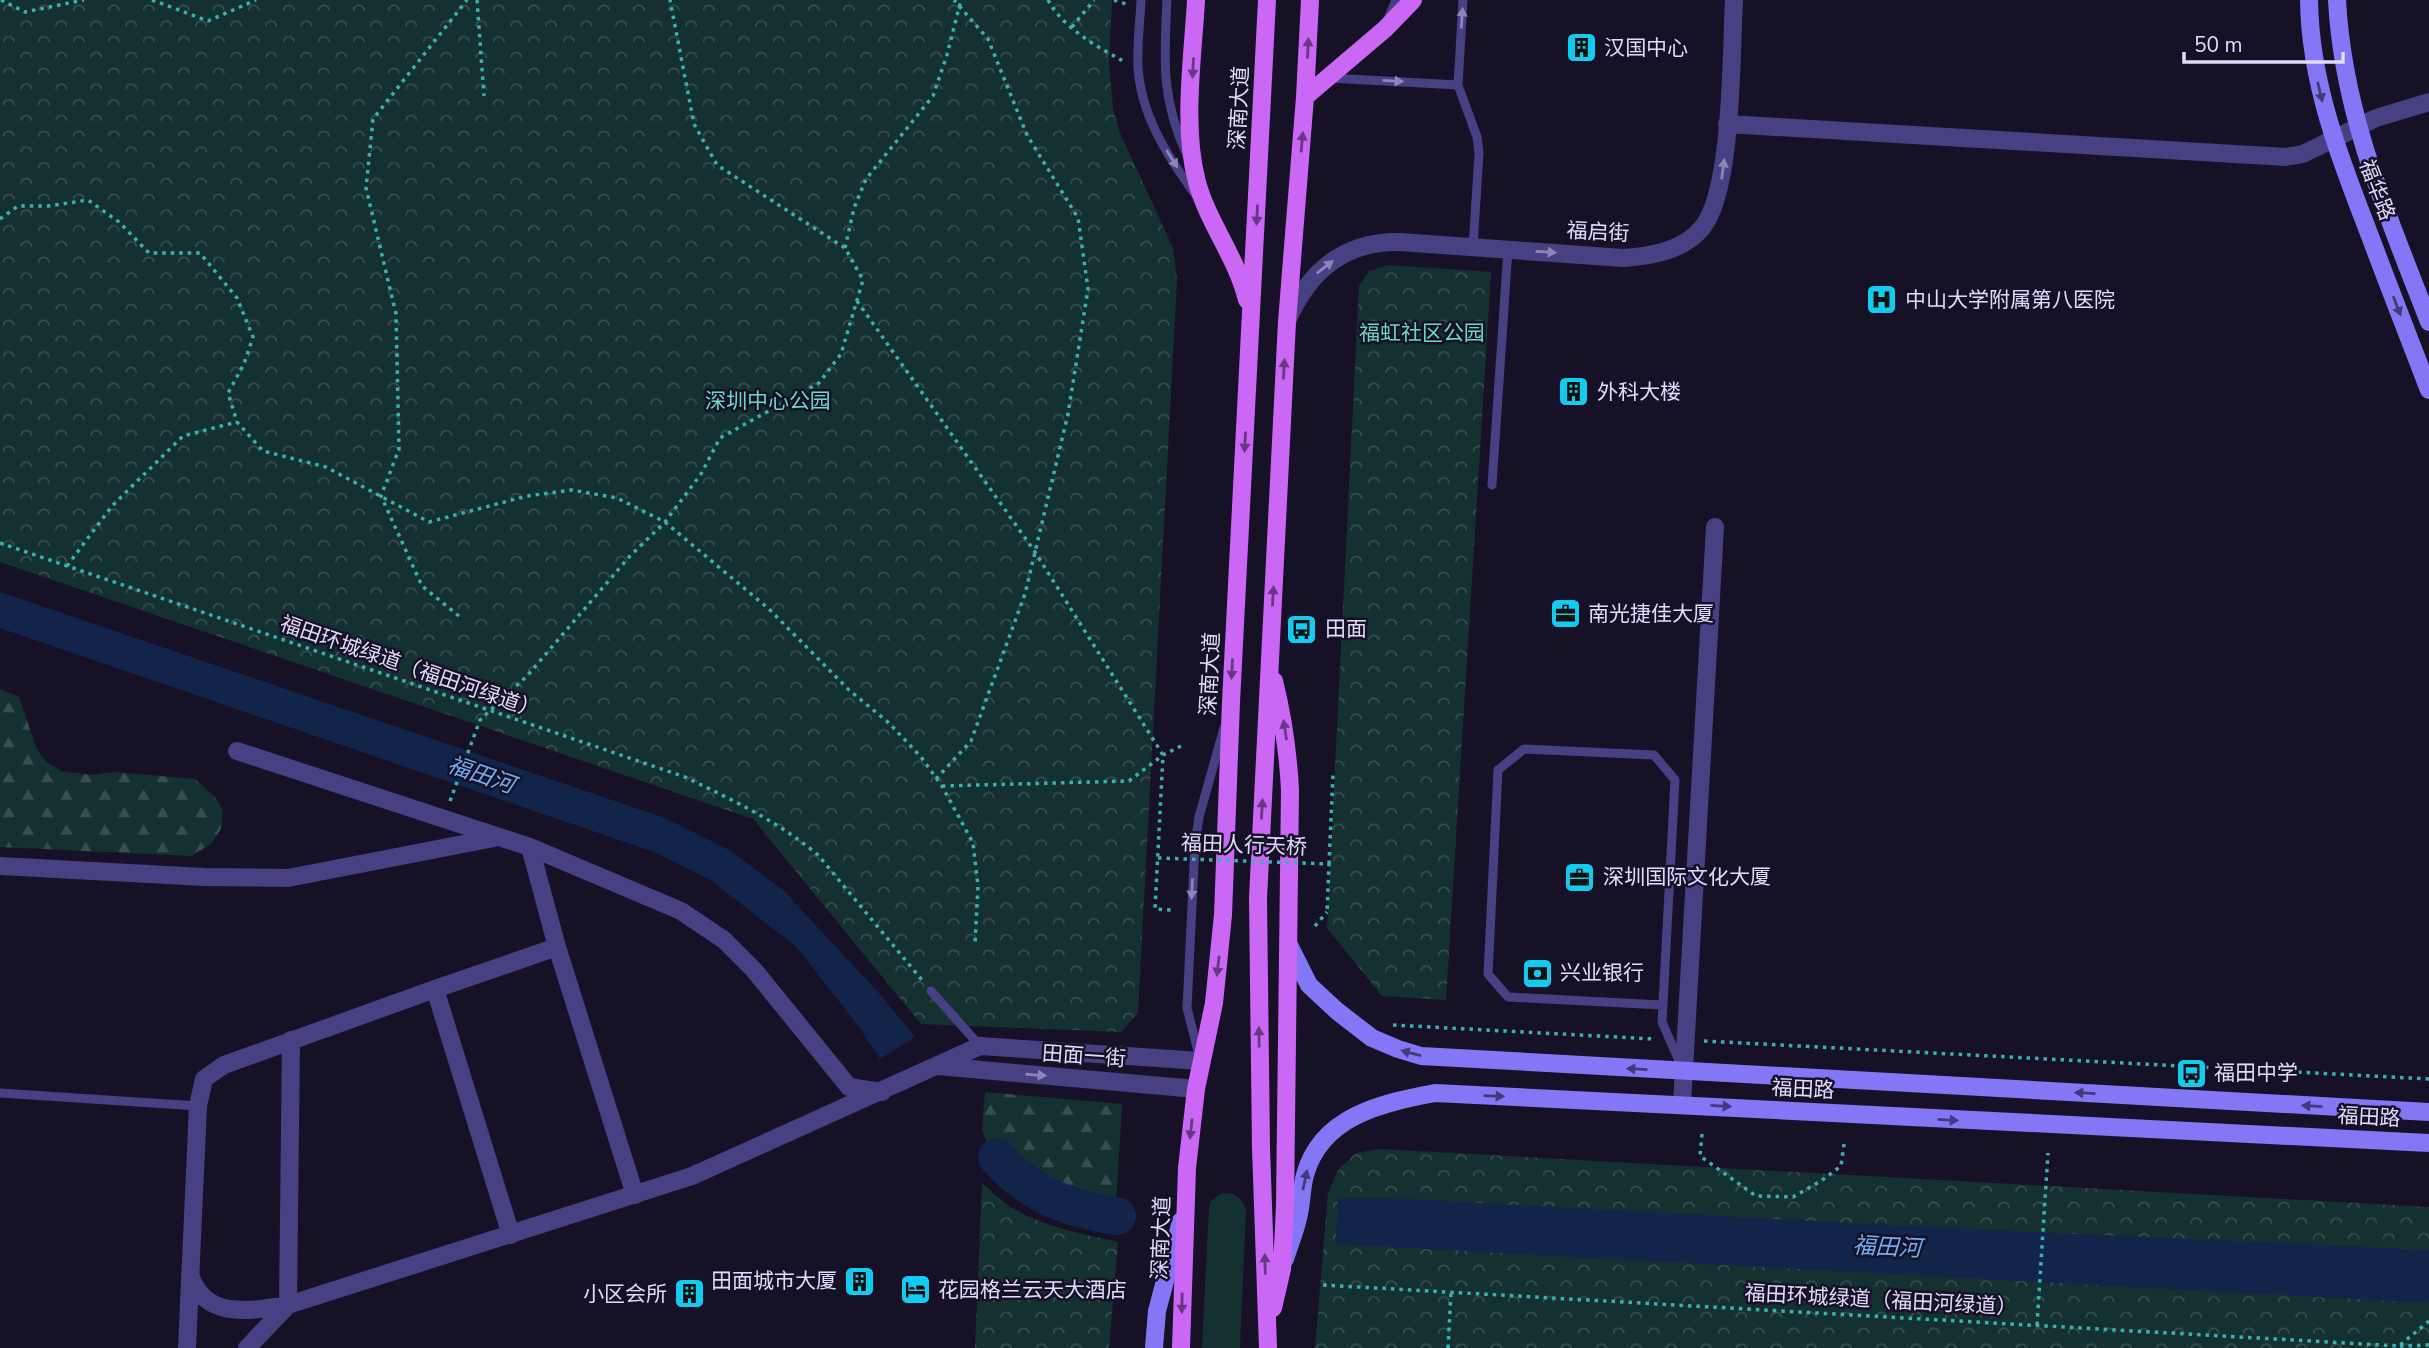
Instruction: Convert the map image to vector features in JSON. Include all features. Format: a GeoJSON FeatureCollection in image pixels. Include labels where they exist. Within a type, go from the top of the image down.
{"type":"FeatureCollection","features":[{"type":"Feature","properties":{"kind":"main road"},"geometry":{"type":"LineString","coordinates":[[1196,0],[1190,122],[1196,180],[1205,208],[1240,276],[1251,325]]}},
{"type":"Feature","properties":{"kind":"main road","name":"深南大道"},"geometry":{"type":"LineString","coordinates":[[1181,1348],[1184,1211],[1196,1089],[1214,1003],[1223,915],[1231,702],[1268,0]]}},
{"type":"Feature","properties":{"kind":"main road"},"geometry":{"type":"LineString","coordinates":[[1268,1340],[1261,1148],[1258,898],[1287,322],[1306,97],[1310,0]]}},
{"type":"Feature","properties":{"kind":"main road"},"geometry":{"type":"LineString","coordinates":[[1306,97],[1385,29],[1413,0]]}},
{"type":"Feature","properties":{"kind":"main road","name":"福华路"},"geometry":{"type":"LineString","coordinates":[[2309,0],[2313,54],[2333,138],[2429,390]]}},
{"type":"Feature","properties":{"kind":"main road","name":"福华路"},"geometry":{"type":"LineString","coordinates":[[2337,0],[2344,72],[2357,128],[2429,322]]}},
{"type":"Feature","properties":{"kind":"main road"},"geometry":{"type":"LineString","coordinates":[[1268,1340],[1282,1269],[1286,1205],[1290,790],[1282,711],[1270,664]]}},
{"type":"Feature","properties":{"kind":"main road","name":"福田路"},"geometry":{"type":"LineString","coordinates":[[1289,945],[1309,985],[1337,1011],[1372,1038],[1421,1056],[2429,1112]]}},
{"type":"Feature","properties":{"kind":"main road","name":"福田路"},"geometry":{"type":"LineString","coordinates":[[1282,1269],[1298,1218],[1305,1176],[1313,1154],[1323,1138],[1334,1128],[1362,1113],[1435,1093],[2429,1143]]}},
{"type":"Feature","properties":{"kind":"main road"},"geometry":{"type":"LineString","coordinates":[[1152,1348],[1157,1311],[1184,1211]]}},
{"type":"Feature","properties":{"kind":"street","name":"福启街"},"geometry":{"type":"LineString","coordinates":[[1287,322],[1297,299],[1315,275],[1334,260],[1356,249],[1390,242],[1623,258],[1664,252],[1679,245],[1702,228],[1717,198],[1722,177],[1734,0]]}},
{"type":"Feature","properties":{"kind":"street"},"geometry":{"type":"LineString","coordinates":[[1727,124],[2286,157],[2303,154],[2333,138],[2402,109],[2429,102]]}},
{"type":"Feature","properties":{"kind":"street"},"geometry":{"type":"LineString","coordinates":[[1682,1104],[1684,1071],[1678,1040],[1715,527]]}},
{"type":"Feature","properties":{"kind":"street"},"geometry":{"type":"LineString","coordinates":[[237,751],[530,848],[681,911],[724,940],[754,970],[849,1087],[882,1092]]}},
{"type":"Feature","properties":{"kind":"street"},"geometry":{"type":"LineString","coordinates":[[0,866],[204,877],[288,878],[498,837]]}},
{"type":"Feature","properties":{"kind":"street"},"geometry":{"type":"LineString","coordinates":[[530,848],[557,947],[635,1195]]}},
{"type":"Feature","properties":{"kind":"street"},"geometry":{"type":"LineString","coordinates":[[188,1345],[198,1106],[204,1079],[224,1065],[557,947]]}},
{"type":"Feature","properties":{"kind":"street"},"geometry":{"type":"LineString","coordinates":[[435,989],[511,1235]]}},
{"type":"Feature","properties":{"kind":"street"},"geometry":{"type":"LineString","coordinates":[[246,1348],[288,1305],[291,1041]]}},
{"type":"Feature","properties":{"kind":"street"},"geometry":{"type":"LineString","coordinates":[[188,1345],[188,1331],[197,1315],[212,1307],[252,1310],[288,1305],[692,1176],[980,1046]]}},
{"type":"Feature","properties":{"kind":"street","name":"田面一街"},"geometry":{"type":"LineString","coordinates":[[980,1046],[1201,1061]]}},
{"type":"Feature","properties":{"kind":"street","name":"田面一街"},"geometry":{"type":"LineString","coordinates":[[937,1066],[1196,1089]]}},
{"type":"Feature","properties":{"kind":"street"},"geometry":{"type":"LineString","coordinates":[[190,1274],[194,1288],[202,1298],[210,1304],[230,1310],[244,1323],[247,1332],[246,1348]]}},
{"type":"Feature","properties":{"kind":"lane"},"geometry":{"type":"LineString","coordinates":[[1141,0],[1137,64],[1144,102],[1168,154],[1205,208]]}},
{"type":"Feature","properties":{"kind":"lane"},"geometry":{"type":"LineString","coordinates":[[1167,0],[1165,82],[1174,124],[1196,180]]}},
{"type":"Feature","properties":{"kind":"lane"},"geometry":{"type":"LineString","coordinates":[[1385,29],[1396,0]]}},
{"type":"Feature","properties":{"kind":"lane"},"geometry":{"type":"LineString","coordinates":[[1463,0],[1458,85],[1479,145],[1473,247]]}},
{"type":"Feature","properties":{"kind":"lane"},"geometry":{"type":"LineString","coordinates":[[1328,78],[1458,85]]}},
{"type":"Feature","properties":{"kind":"lane"},"geometry":{"type":"LineString","coordinates":[[1492,485],[1508,249]]}},
{"type":"Feature","properties":{"kind":"lane"},"geometry":{"type":"LineString","coordinates":[[1201,1061],[1187,1008],[1195,844],[1199,817],[1231,702]]}},
{"type":"Feature","properties":{"kind":"lane"},"geometry":{"type":"LineString","coordinates":[[1662,1005],[1508,997],[1488,974],[1497,770],[1524,750],[1654,755],[1675,780],[1662,1022],[1678,1040]]}},
{"type":"Feature","properties":{"kind":"lane"},"geometry":{"type":"LineString","coordinates":[[932,990],[980,1046]]}},
{"type":"Feature","properties":{"kind":"lane"},"geometry":{"type":"LineString","coordinates":[[0,1093],[198,1106]]}},
{"type":"Feature","properties":{"kind":"path"},"geometry":{"type":"LineString","coordinates":[[1,0],[25,12],[84,0]]}},
{"type":"Feature","properties":{"kind":"path"},"geometry":{"type":"LineString","coordinates":[[152,0],[208,22],[256,0]]}},
{"type":"Feature","properties":{"kind":"path"},"geometry":{"type":"LineString","coordinates":[[459,616],[422,586],[381,496],[399,449],[396,314],[366,188],[373,119],[467,0]]}},
{"type":"Feature","properties":{"kind":"path"},"geometry":{"type":"LineString","coordinates":[[477,0],[484,96]]}},
{"type":"Feature","properties":{"kind":"path"},"geometry":{"type":"LineString","coordinates":[[449,802],[480,720],[543,657],[629,557],[665,522],[701,474],[720,438],[819,383],[841,354],[863,280],[845,247],[717,166],[694,124],[670,0]]}},
{"type":"Feature","properties":{"kind":"path"},"geometry":{"type":"LineString","coordinates":[[936,779],[971,741],[1025,594],[1068,414],[1088,289],[1078,218],[1027,135],[988,39],[954,0]]}},
{"type":"Feature","properties":{"kind":"path"},"geometry":{"type":"LineString","coordinates":[[845,247],[854,208],[866,179],[933,96],[961,0]]}},
{"type":"Feature","properties":{"kind":"path"},"geometry":{"type":"LineString","coordinates":[[1048,0],[1053,10],[1090,43],[1125,62]]}},
{"type":"Feature","properties":{"kind":"path"},"geometry":{"type":"LineString","coordinates":[[1072,27],[1094,0]]}},
{"type":"Feature","properties":{"kind":"path"},"geometry":{"type":"LineString","coordinates":[[1114,0],[1127,4]]}},
{"type":"Feature","properties":{"kind":"path"},"geometry":{"type":"LineString","coordinates":[[0,219],[18,206],[48,206],[88,200],[120,222],[149,253],[200,253],[237,298],[253,337],[244,364],[228,393],[237,422],[263,451],[326,467],[429,522],[527,496],[572,490],[617,498],[665,522],[769,609],[849,690],[889,723],[921,757],[942,786],[973,843],[978,886],[975,943]]}},
{"type":"Feature","properties":{"kind":"path"},"geometry":{"type":"LineString","coordinates":[[856,300],[1035,552],[1163,755]]}},
{"type":"Feature","properties":{"kind":"path"},"geometry":{"type":"LineString","coordinates":[[67,566],[112,506],[183,436],[237,422]]}},
{"type":"Feature","properties":{"kind":"path","name":"福田环城绿道（福田河绿道）"},"geometry":{"type":"LineString","coordinates":[[0,543],[685,777],[758,812],[818,855],[932,990]]}},
{"type":"Feature","properties":{"kind":"path"},"geometry":{"type":"LineString","coordinates":[[942,786],[1129,781],[1163,755],[1181,746]]}},
{"type":"Feature","properties":{"kind":"path","name":"福田人行天桥"},"geometry":{"type":"LineString","coordinates":[[1163,755],[1155,909],[1172,910]]}},
{"type":"Feature","properties":{"kind":"path","name":"福田人行天桥"},"geometry":{"type":"LineString","coordinates":[[1315,926],[1327,912],[1333,774]]}},
{"type":"Feature","properties":{"kind":"path","name":"福田人行天桥"},"geometry":{"type":"LineString","coordinates":[[1158,858],[1329,864]]}},
{"type":"Feature","properties":{"kind":"path"},"geometry":{"type":"LineString","coordinates":[[1391,1025],[2429,1079]]}},
{"type":"Feature","properties":{"kind":"path"},"geometry":{"type":"LineString","coordinates":[[1702,1134],[1700,1156],[1756,1196],[1793,1197],[1821,1181],[1841,1166],[1844,1144]]}},
{"type":"Feature","properties":{"kind":"path"},"geometry":{"type":"LineString","coordinates":[[2037,1325],[2048,1153]]}},
{"type":"Feature","properties":{"kind":"path","name":"福田环城绿道（福田河绿道）"},"geometry":{"type":"LineString","coordinates":[[1322,1285],[2399,1346],[2429,1345]]}},
{"type":"Feature","properties":{"kind":"path"},"geometry":{"type":"LineString","coordinates":[[1448,1348],[1451,1292]]}},
{"type":"Feature","properties":{"kind":"path"},"geometry":{"type":"LineString","coordinates":[[2399,1346],[2429,1321]]}},
{"type":"Feature","properties":{"kind":"green space","name":"深圳中心公园"},"geometry":{"type":"Polygon","coordinates":[[[0,0],[1112,0],[1109,62],[1113,109],[1120,133],[1173,248],[1177,279],[1138,1013],[1121,1032],[921,1024],[753,819],[0,562],[0,0]]]}},
{"type":"Feature","properties":{"kind":"green space","name":"福虹社区公园"},"geometry":{"type":"Polygon","coordinates":[[[1388,265],[1491,272],[1446,1000],[1382,996],[1327,928],[1359,286],[1369,271],[1388,265]]]}},
{"type":"Feature","properties":{"kind":"green space"},"geometry":{"type":"Polygon","coordinates":[[[0,689],[19,697],[36,747],[45,761],[61,771],[92,775],[114,772],[195,779],[215,797],[223,810],[221,829],[211,844],[191,856],[0,847],[0,689]]]}},
{"type":"Feature","properties":{"kind":"green space"},"geometry":{"type":"Polygon","coordinates":[[[985,1092],[1122,1104],[1116,1202],[1075,1194],[1037,1180],[1000,1155],[987,1144],[982,1129],[985,1092]]]}},
{"type":"Feature","properties":{"kind":"green space"},"geometry":{"type":"Polygon","coordinates":[[[1379,1149],[2429,1207],[2429,1348],[1315,1348],[1328,1193],[1338,1170],[1356,1153],[1379,1149]]]}},
{"type":"Feature","properties":{"kind":"green space"},"geometry":{"type":"Polygon","coordinates":[[[982,1183],[1024,1215],[1064,1229],[1118,1242],[1109,1348],[975,1348],[982,1183]]]}},
{"type":"Feature","properties":{"kind":"green space"},"geometry":{"type":"Polygon","coordinates":[[[1222,1193],[1237,1196],[1246,1209],[1240,1348],[1202,1348],[1209,1207],[1211,1201],[1222,1193]]]}},
{"type":"Feature","properties":{"kind":"water"},"geometry":{"type":"Polygon","coordinates":[[[0,592],[665,818],[731,851],[783,890],[878,992],[915,1037],[880,1059],[859,1027],[796,946],[710,880],[654,852],[0,628],[0,592]]]}},
{"type":"Feature","properties":{"kind":"water"},"geometry":{"type":"Polygon","coordinates":[[[1338,1198],[1409,1199],[1903,1226],[2429,1250],[2429,1303],[1336,1244],[1338,1198]]]}},
{"type":"Feature","properties":{"kind":"waterway","name":"福田河"},"geometry":{"type":"LineString","coordinates":[[997,1157],[1023,1181],[1051,1198],[1083,1209],[1117,1216]]}},
{"type":"Feature","properties":{"kind":"place","name":"汉国中心"},"geometry":{"type":"Point","coordinates":[1581,48]}},
{"type":"Feature","properties":{"kind":"place","name":"中山大学附属第八医院"},"geometry":{"type":"Point","coordinates":[1882,300]}},
{"type":"Feature","properties":{"kind":"place","name":"外科大楼"},"geometry":{"type":"Point","coordinates":[1574,392]}},
{"type":"Feature","properties":{"kind":"place","name":"南光捷佳大厦"},"geometry":{"type":"Point","coordinates":[1565,614]}},
{"type":"Feature","properties":{"kind":"place","name":"田面"},"geometry":{"type":"Point","coordinates":[1302,629]}},
{"type":"Feature","properties":{"kind":"place","name":"深圳国际文化大厦"},"geometry":{"type":"Point","coordinates":[1580,877]}},
{"type":"Feature","properties":{"kind":"place","name":"兴业银行"},"geometry":{"type":"Point","coordinates":[1537,973]}},
{"type":"Feature","properties":{"kind":"place","name":"福田中学"},"geometry":{"type":"Point","coordinates":[2191,1073]}},
{"type":"Feature","properties":{"kind":"place","name":"田面城市大厦"},"geometry":{"type":"Point","coordinates":[860,1281]}},
{"type":"Feature","properties":{"kind":"place","name":"花园格兰云天大酒店"},"geometry":{"type":"Point","coordinates":[915,1290]}},
{"type":"Feature","properties":{"kind":"place","name":"小区会所"},"geometry":{"type":"Point","coordinates":[690,1294]}}]}
